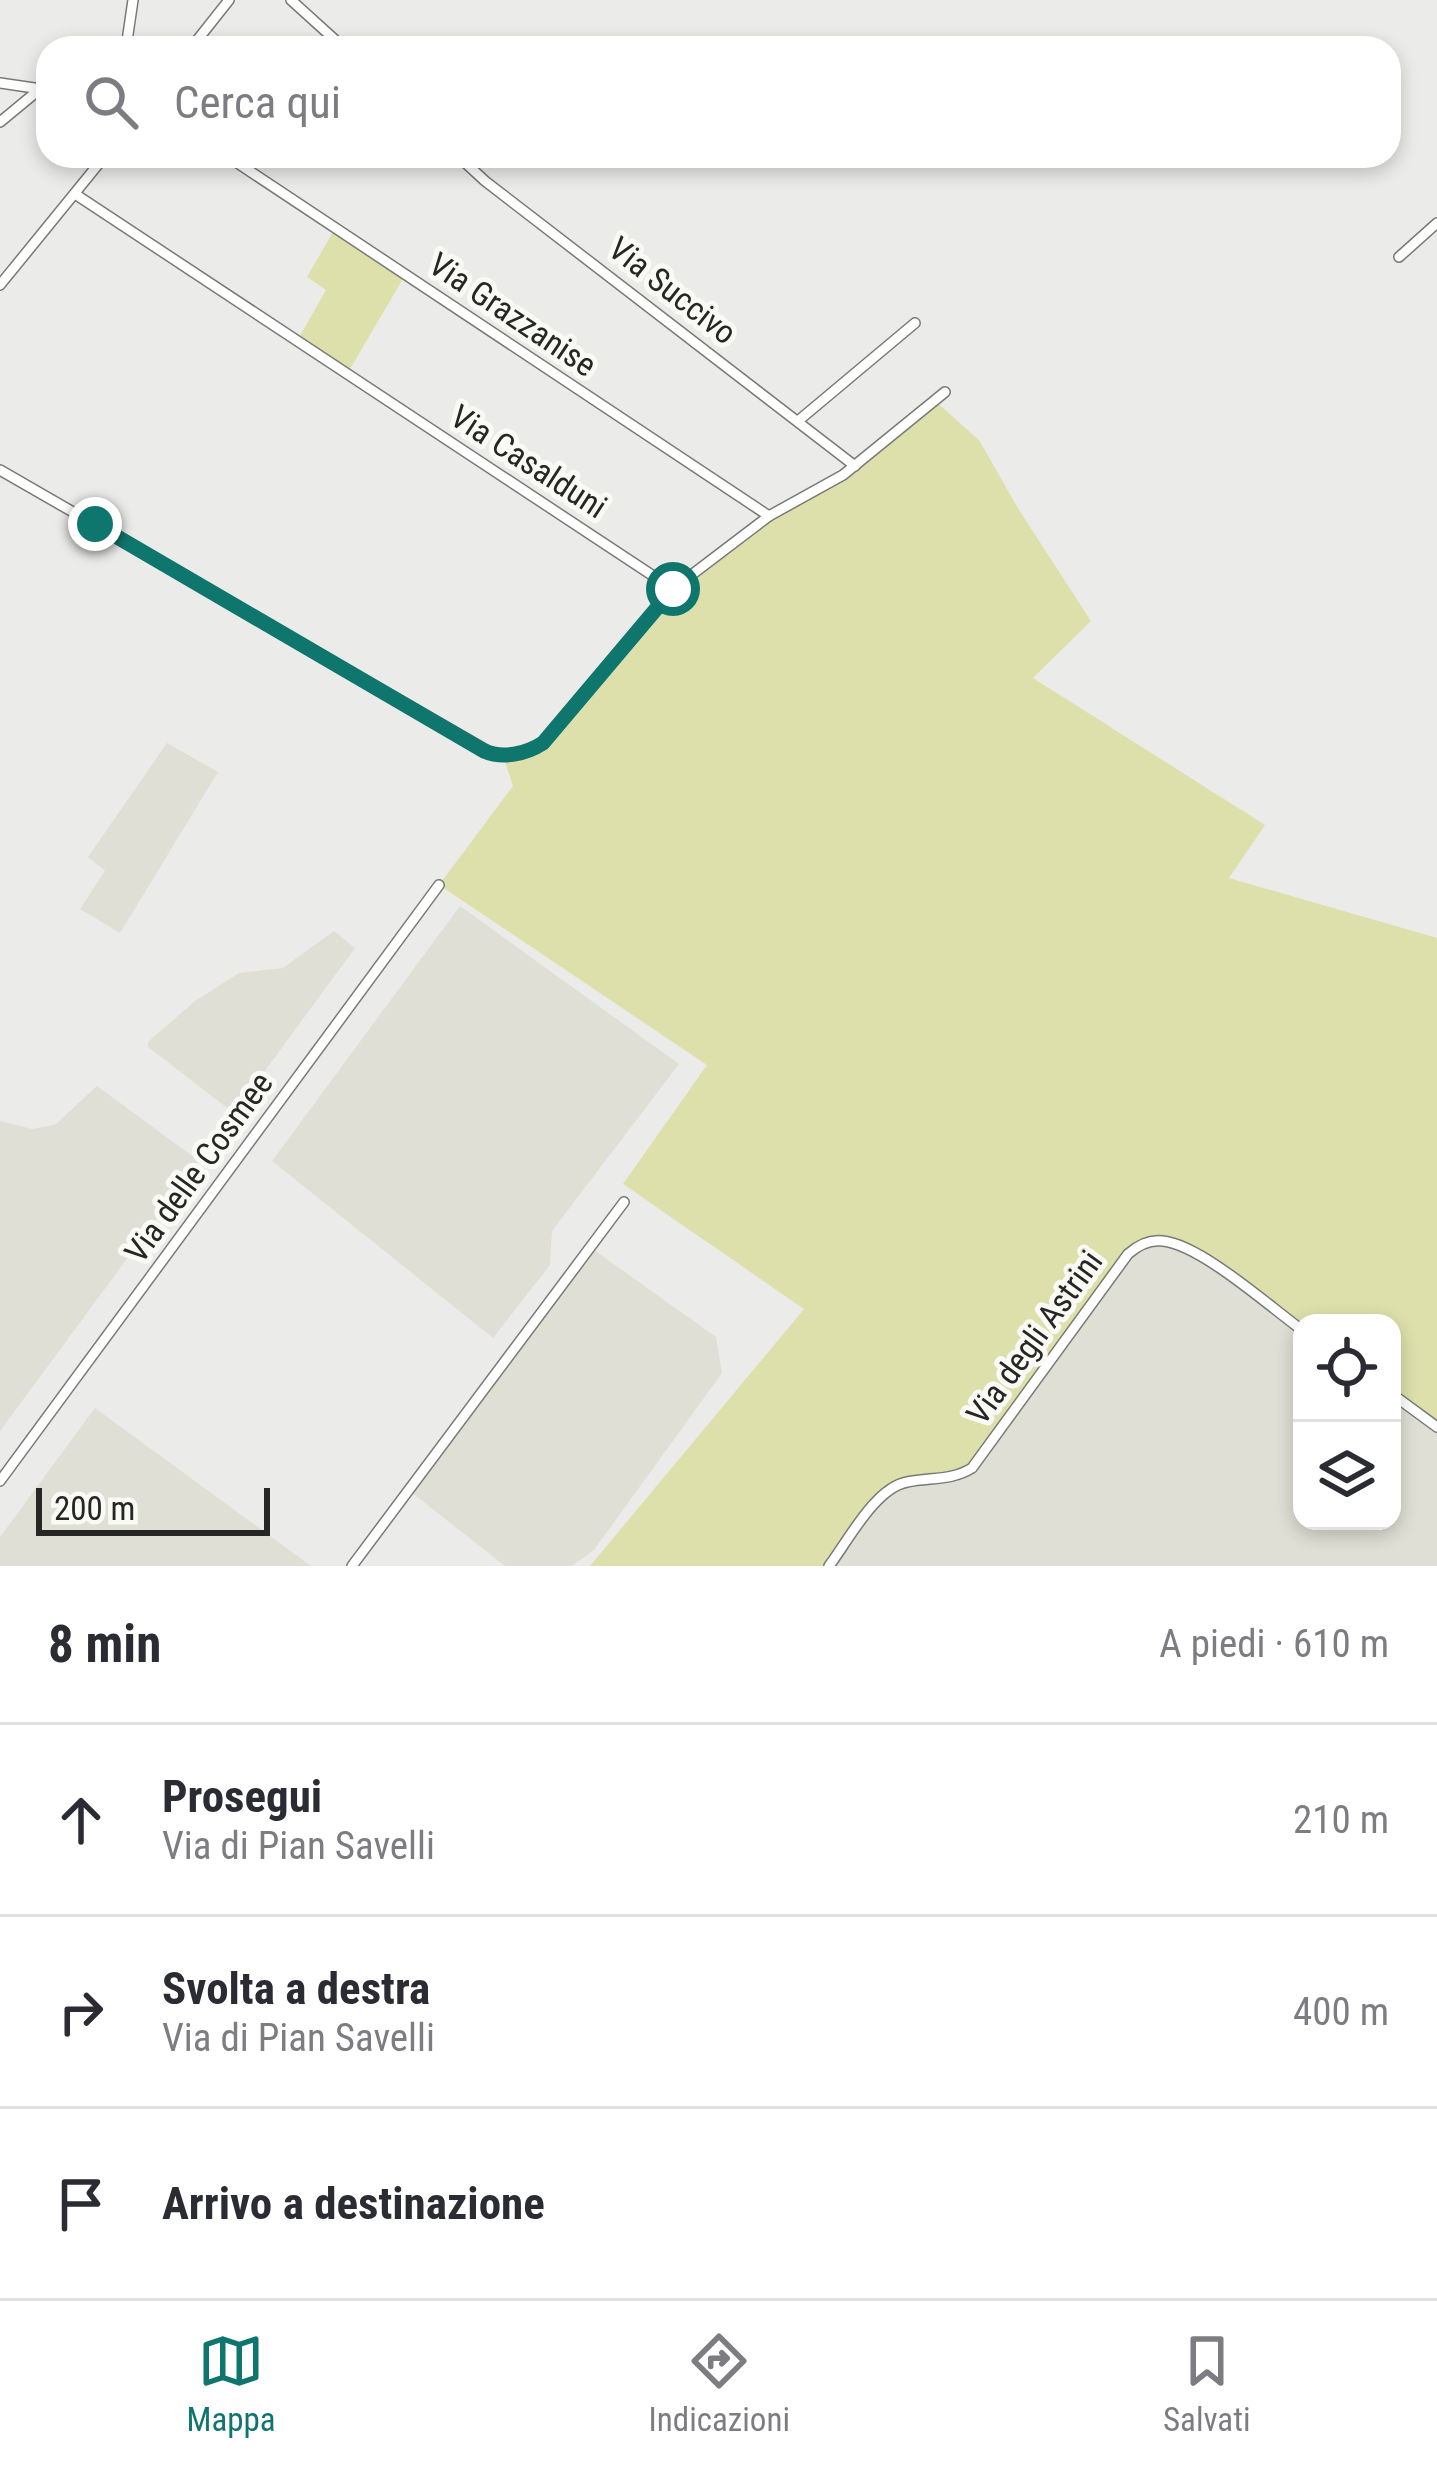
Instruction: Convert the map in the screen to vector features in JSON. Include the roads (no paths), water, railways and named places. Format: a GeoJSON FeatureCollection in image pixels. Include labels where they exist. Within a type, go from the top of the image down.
{"type":"FeatureCollection","features":[{"type":"Feature","properties":{"kind":"street"},"geometry":{"type":"LineString","coordinates":[[128,36],[133,0]]}},
{"type":"Feature","properties":{"kind":"street"},"geometry":{"type":"LineString","coordinates":[[200,36],[229,0]]}},
{"type":"Feature","properties":{"kind":"street"},"geometry":{"type":"LineString","coordinates":[[291,0],[331,36]]}},
{"type":"Feature","properties":{"kind":"street"},"geometry":{"type":"LineString","coordinates":[[0,83],[36,88]]}},
{"type":"Feature","properties":{"kind":"street"},"geometry":{"type":"LineString","coordinates":[[0,122],[36,95]]}},
{"type":"Feature","properties":{"kind":"street"},"geometry":{"type":"LineString","coordinates":[[0,285],[96,168]]}},
{"type":"Feature","properties":{"kind":"street","name":"Via Grazzanise"},"geometry":{"type":"LineString","coordinates":[[245,168],[769,516]]}},
{"type":"Feature","properties":{"kind":"street","name":"Via Succivo"},"geometry":{"type":"LineString","coordinates":[[471,168],[855,466]]}},
{"type":"Feature","properties":{"kind":"street","name":"Via Casalduni"},"geometry":{"type":"LineString","coordinates":[[75,194],[673,589]]}},
{"type":"Feature","properties":{"kind":"street"},"geometry":{"type":"LineString","coordinates":[[1400,257],[1437,223]]}},
{"type":"Feature","properties":{"kind":"street"},"geometry":{"type":"LineString","coordinates":[[798,421],[915,323]]}},
{"type":"Feature","properties":{"kind":"street"},"geometry":{"type":"LineString","coordinates":[[0,470],[495,755],[519,753],[543,743],[673,589],[769,516],[855,466],[945,392]]}},
{"type":"Feature","properties":{"kind":"street","name":"Via delle Cosmee"},"geometry":{"type":"LineString","coordinates":[[0,1481],[439,886]]}},
{"type":"Feature","properties":{"kind":"street"},"geometry":{"type":"LineString","coordinates":[[352,1566],[624,1202]]}},
{"type":"Feature","properties":{"kind":"street","name":"Via degli Astrini"},"geometry":{"type":"LineString","coordinates":[[829,1566],[883,1492],[903,1482],[952,1478],[972,1468],[1136,1247],[1147,1241],[1188,1248],[1293,1324]]}},
{"type":"Feature","properties":{"kind":"street"},"geometry":{"type":"LineString","coordinates":[[1401,1400],[1437,1426]]}}]}
